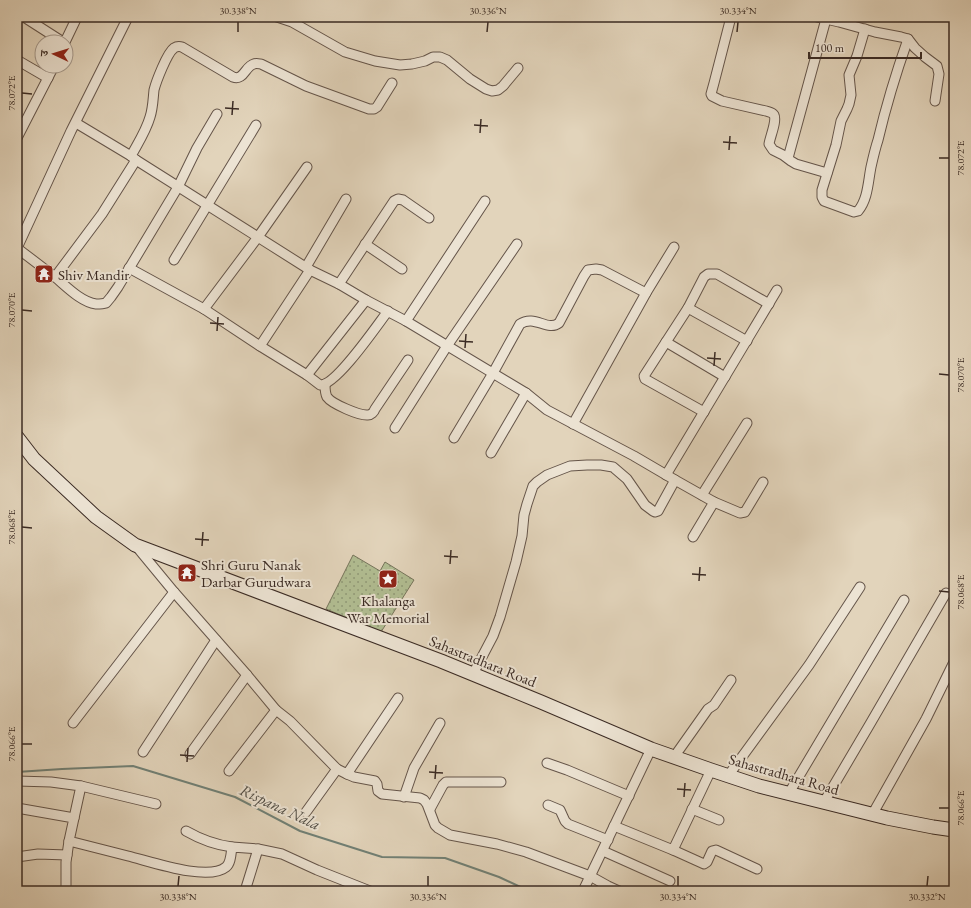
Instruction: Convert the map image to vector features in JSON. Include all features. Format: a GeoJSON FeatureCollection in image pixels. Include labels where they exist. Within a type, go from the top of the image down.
{"type":"FeatureCollection","features":[{"type":"Feature","properties":{"kind":"main road","name":"Sahastradhara Road"},"geometry":{"type":"LineString","coordinates":[[17,437],[34,459],[96,517],[135,545],[441,661],[545,703],[651,749],[728,776],[759,786],[872,815],[954,830]]}},
{"type":"Feature","properties":{"kind":"street"},"geometry":{"type":"LineString","coordinates":[[24,17],[51,34]]}},
{"type":"Feature","properties":{"kind":"street"},"geometry":{"type":"LineString","coordinates":[[68,34],[77,17]]}},
{"type":"Feature","properties":{"kind":"street"},"geometry":{"type":"LineString","coordinates":[[128,17],[17,248],[55,277],[68,289],[87,301],[97,304],[106,303],[178,187],[197,148],[217,114]]}},
{"type":"Feature","properties":{"kind":"street"},"geometry":{"type":"LineString","coordinates":[[277,17],[292,22],[345,52],[375,61],[400,65],[412,64],[433,57],[440,57],[447,60],[486,90],[498,90],[518,68]]}},
{"type":"Feature","properties":{"kind":"street"},"geometry":{"type":"LineString","coordinates":[[731,17],[711,94],[712,96],[722,101],[772,113],[775,120],[769,144],[773,150],[796,164],[827,173]]}},
{"type":"Feature","properties":{"kind":"street"},"geometry":{"type":"LineString","coordinates":[[788,158],[822,18],[902,37],[908,40],[925,57],[937,66],[939,74],[935,101]]}},
{"type":"Feature","properties":{"kind":"street"},"geometry":{"type":"LineString","coordinates":[[865,29],[857,56],[849,75],[849,104],[841,121],[836,145],[822,190],[822,197],[824,201],[854,212],[858,211],[862,206],[867,192],[879,132],[896,72],[908,40]]}},
{"type":"Feature","properties":{"kind":"street"},"geometry":{"type":"LineString","coordinates":[[55,277],[102,214],[133,158],[150,118],[154,92],[160,74],[171,51],[174,48],[178,46],[182,47],[236,78],[240,77],[255,63],[261,64],[306,86],[368,110],[377,107],[392,83]]}},
{"type":"Feature","properties":{"kind":"street"},"geometry":{"type":"LineString","coordinates":[[17,60],[48,78]]}},
{"type":"Feature","properties":{"kind":"street"},"geometry":{"type":"LineString","coordinates":[[17,138],[50,74]]}},
{"type":"Feature","properties":{"kind":"street"},"geometry":{"type":"LineString","coordinates":[[76,123],[308,268],[406,321],[526,392],[547,410],[714,502],[740,513],[745,512],[763,482]]}},
{"type":"Feature","properties":{"kind":"street"},"geometry":{"type":"LineString","coordinates":[[174,260],[256,124]]}},
{"type":"Feature","properties":{"kind":"street"},"geometry":{"type":"LineString","coordinates":[[204,309],[258,238],[307,167]]}},
{"type":"Feature","properties":{"kind":"street"},"geometry":{"type":"LineString","coordinates":[[260,346],[308,268],[346,199]]}},
{"type":"Feature","properties":{"kind":"street"},"geometry":{"type":"LineString","coordinates":[[339,284],[394,201],[402,200],[428,218]]}},
{"type":"Feature","properties":{"kind":"street"},"geometry":{"type":"LineString","coordinates":[[406,321],[484,201]]}},
{"type":"Feature","properties":{"kind":"street"},"geometry":{"type":"LineString","coordinates":[[365,244],[402,269]]}},
{"type":"Feature","properties":{"kind":"street"},"geometry":{"type":"LineString","coordinates":[[395,428],[447,346],[517,244]]}},
{"type":"Feature","properties":{"kind":"street"},"geometry":{"type":"LineString","coordinates":[[573,424],[646,293],[674,247]]}},
{"type":"Feature","properties":{"kind":"street"},"geometry":{"type":"LineString","coordinates":[[129,268],[204,309],[320,384],[325,384],[332,379],[356,355],[388,311]]}},
{"type":"Feature","properties":{"kind":"street"},"geometry":{"type":"LineString","coordinates":[[454,438],[520,324],[524,321],[531,320],[551,326],[555,326],[559,323],[588,270],[602,270],[646,293]]}},
{"type":"Feature","properties":{"kind":"street"},"geometry":{"type":"LineString","coordinates":[[704,412],[645,379],[644,376],[688,308],[704,277],[708,274],[718,274],[769,304]]}},
{"type":"Feature","properties":{"kind":"street"},"geometry":{"type":"LineString","coordinates":[[666,475],[777,290]]}},
{"type":"Feature","properties":{"kind":"street"},"geometry":{"type":"LineString","coordinates":[[307,375],[366,300]]}},
{"type":"Feature","properties":{"kind":"street"},"geometry":{"type":"LineString","coordinates":[[688,308],[746,341]]}},
{"type":"Feature","properties":{"kind":"street"},"geometry":{"type":"LineString","coordinates":[[666,342],[725,377]]}},
{"type":"Feature","properties":{"kind":"street"},"geometry":{"type":"LineString","coordinates":[[325,384],[326,396],[330,400],[342,407],[368,415],[373,413],[408,360]]}},
{"type":"Feature","properties":{"kind":"street"},"geometry":{"type":"LineString","coordinates":[[490,453],[526,392]]}},
{"type":"Feature","properties":{"kind":"street"},"geometry":{"type":"LineString","coordinates":[[702,495],[747,424]]}},
{"type":"Feature","properties":{"kind":"street"},"geometry":{"type":"LineString","coordinates":[[473,674],[493,636],[500,617],[522,536],[526,504],[533,486],[537,482],[547,475],[570,466],[587,465],[613,467],[627,479],[645,505],[655,512],[658,511],[675,480]]}},
{"type":"Feature","properties":{"kind":"street"},"geometry":{"type":"LineString","coordinates":[[693,537],[714,502]]}},
{"type":"Feature","properties":{"kind":"street"},"geometry":{"type":"LineString","coordinates":[[135,545],[276,710],[290,721],[337,769],[354,777],[375,781],[380,793],[420,798],[424,800],[430,809],[435,825],[450,835],[497,844],[526,852],[590,876],[619,891]]}},
{"type":"Feature","properties":{"kind":"street"},"geometry":{"type":"LineString","coordinates":[[728,776],[809,665],[860,587]]}},
{"type":"Feature","properties":{"kind":"street"},"geometry":{"type":"LineString","coordinates":[[73,723],[174,592]]}},
{"type":"Feature","properties":{"kind":"street"},"geometry":{"type":"LineString","coordinates":[[824,802],[946,594]]}},
{"type":"Feature","properties":{"kind":"street"},"geometry":{"type":"LineString","coordinates":[[789,794],[904,600]]}},
{"type":"Feature","properties":{"kind":"street"},"geometry":{"type":"LineString","coordinates":[[142,752],[216,640]]}},
{"type":"Feature","properties":{"kind":"street"},"geometry":{"type":"LineString","coordinates":[[872,815],[926,719],[954,662]]}},
{"type":"Feature","properties":{"kind":"street"},"geometry":{"type":"LineString","coordinates":[[190,754],[247,675]]}},
{"type":"Feature","properties":{"kind":"street"},"geometry":{"type":"LineString","coordinates":[[674,757],[708,709],[714,705],[731,680]]}},
{"type":"Feature","properties":{"kind":"street"},"geometry":{"type":"LineString","coordinates":[[347,774],[398,698]]}},
{"type":"Feature","properties":{"kind":"street"},"geometry":{"type":"LineString","coordinates":[[229,771],[276,710]]}},
{"type":"Feature","properties":{"kind":"street"},"geometry":{"type":"LineString","coordinates":[[404,797],[414,768],[440,723]]}},
{"type":"Feature","properties":{"kind":"street"},"geometry":{"type":"LineString","coordinates":[[583,891],[651,749]]}},
{"type":"Feature","properties":{"kind":"street"},"geometry":{"type":"LineString","coordinates":[[547,763],[629,796]]}},
{"type":"Feature","properties":{"kind":"street"},"geometry":{"type":"LineString","coordinates":[[306,812],[337,769]]}},
{"type":"Feature","properties":{"kind":"street"},"geometry":{"type":"LineString","coordinates":[[673,850],[711,770]]}},
{"type":"Feature","properties":{"kind":"street"},"geometry":{"type":"LineString","coordinates":[[17,781],[51,782],[81,786],[156,804]]}},
{"type":"Feature","properties":{"kind":"street"},"geometry":{"type":"LineString","coordinates":[[430,809],[446,782],[500,782]]}},
{"type":"Feature","properties":{"kind":"street"},"geometry":{"type":"LineString","coordinates":[[66,891],[69,841],[81,786]]}},
{"type":"Feature","properties":{"kind":"street"},"geometry":{"type":"LineString","coordinates":[[548,806],[560,810],[568,824],[608,840]]}},
{"type":"Feature","properties":{"kind":"street"},"geometry":{"type":"LineString","coordinates":[[17,808],[74,818]]}},
{"type":"Feature","properties":{"kind":"street"},"geometry":{"type":"LineString","coordinates":[[692,809],[719,820]]}},
{"type":"Feature","properties":{"kind":"street"},"geometry":{"type":"LineString","coordinates":[[614,826],[704,864],[707,862],[712,850],[716,850],[758,869]]}},
{"type":"Feature","properties":{"kind":"street"},"geometry":{"type":"LineString","coordinates":[[186,831],[196,837],[222,846],[268,850],[282,854],[370,891]]}},
{"type":"Feature","properties":{"kind":"street"},"geometry":{"type":"LineString","coordinates":[[69,841],[175,868],[200,872],[212,872],[226,868],[229,864],[232,847]]}},
{"type":"Feature","properties":{"kind":"street"},"geometry":{"type":"LineString","coordinates":[[245,891],[258,849]]}},
{"type":"Feature","properties":{"kind":"street"},"geometry":{"type":"LineString","coordinates":[[603,851],[670,881]]}},
{"type":"Feature","properties":{"kind":"street"},"geometry":{"type":"LineString","coordinates":[[17,857],[38,854],[67,856]]}},
{"type":"Feature","properties":{"kind":"green space"},"geometry":{"type":"Polygon","coordinates":[[[353,555],[380,571],[385,562],[414,580],[381,632],[326,609],[353,555]]]}},
{"type":"Feature","properties":{"kind":"waterway","name":"Rispana Nala"},"geometry":{"type":"LineString","coordinates":[[17,772],[133,766],[235,797],[300,831],[382,857],[445,858],[499,877],[529,891]]}},
{"type":"Feature","properties":{"kind":"place","name":"Shiv Mandir"},"geometry":{"type":"Point","coordinates":[44,274]}},
{"type":"Feature","properties":{"kind":"place","name":"Shri Guru Nanak Darbar Gurudwara"},"geometry":{"type":"Point","coordinates":[187,573]}},
{"type":"Feature","properties":{"kind":"place","name":"Khalanga War Memorial"},"geometry":{"type":"Point","coordinates":[388,579]}}]}
